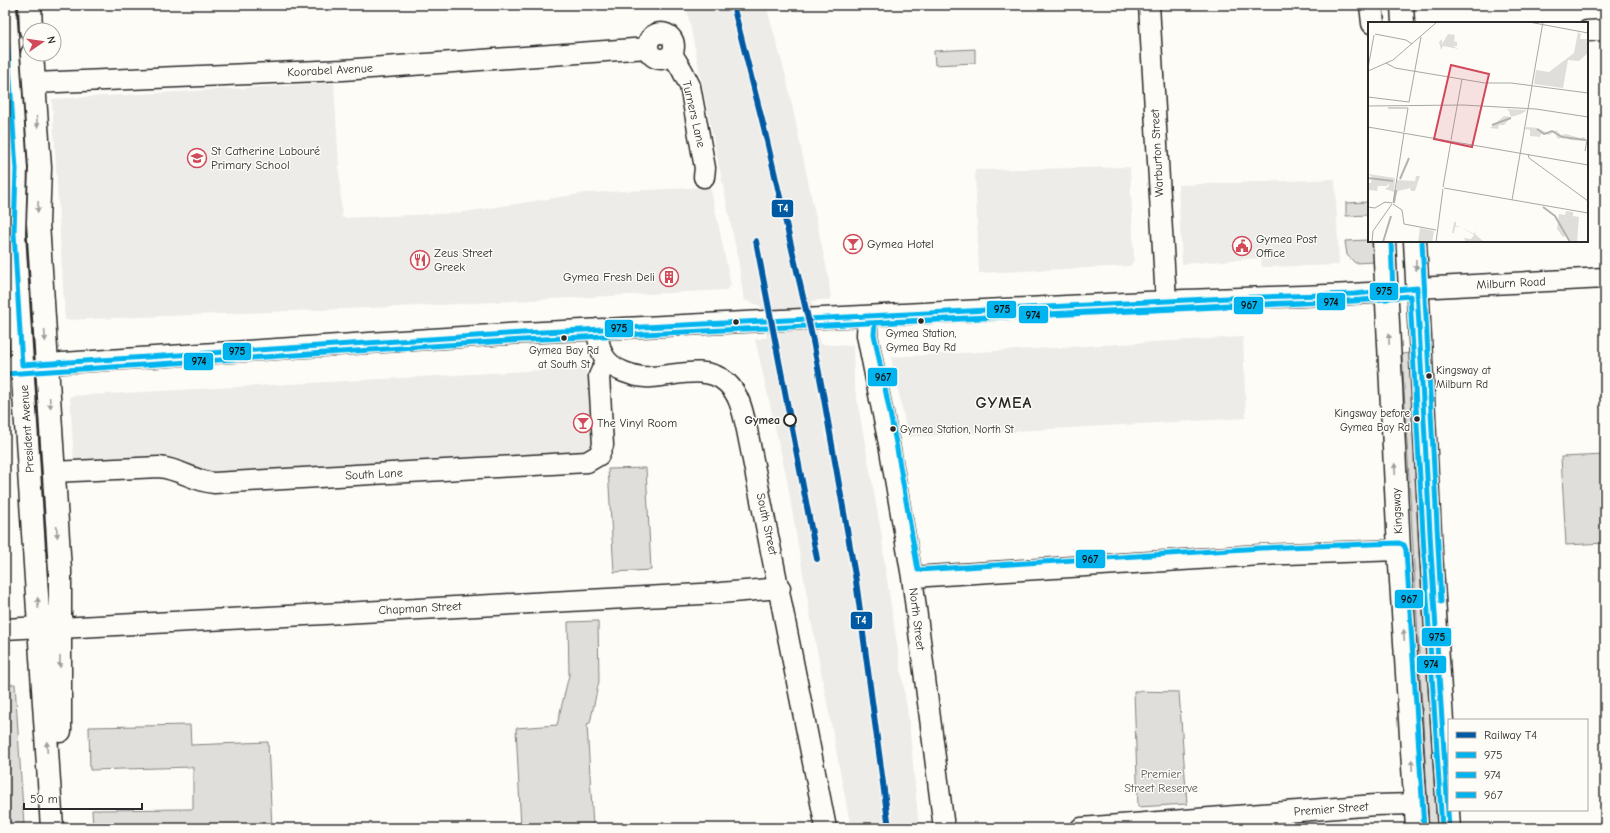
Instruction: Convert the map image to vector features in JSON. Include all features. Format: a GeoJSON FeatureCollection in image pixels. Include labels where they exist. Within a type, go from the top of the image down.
{"type":"FeatureCollection","features":[{"type":"Feature","properties":{"kind":"main road"},"geometry":{"type":"LineString","coordinates":[[30,5],[31,22]]}},
{"type":"Feature","properties":{"kind":"main road"},"geometry":{"type":"LineString","coordinates":[[1372,5],[1372,22]]}},
{"type":"Feature","properties":{"kind":"main road"},"geometry":{"type":"LineString","coordinates":[[1402,5],[1403,22]]}},
{"type":"Feature","properties":{"kind":"main road","name":"President Avenue"},"geometry":{"type":"LineString","coordinates":[[5,7],[16,169],[13,366],[50,628],[60,722],[66,828]]}},
{"type":"Feature","properties":{"kind":"main road","name":"President Avenue"},"geometry":{"type":"LineString","coordinates":[[33,62],[40,168],[38,223],[60,577],[50,628],[52,828]]}},
{"type":"Feature","properties":{"kind":"main road","name":"Koorabel Avenue"},"geometry":{"type":"LineString","coordinates":[[11,84],[34,83]]}},
{"type":"Feature","properties":{"kind":"main road","name":"Kingsway"},"geometry":{"type":"LineString","coordinates":[[1384,242],[1399,550],[1416,828]]}},
{"type":"Feature","properties":{"kind":"main road"},"geometry":{"type":"LineString","coordinates":[[1415,242],[1430,552],[1449,828]]}},
{"type":"Feature","properties":{"kind":"main road"},"geometry":{"type":"LineString","coordinates":[[1386,292],[1417,288]]}},
{"type":"Feature","properties":{"kind":"main road"},"geometry":{"type":"LineString","coordinates":[[13,366],[47,364]]}},
{"type":"Feature","properties":{"kind":"street","name":"Warburton Street"},"geometry":{"type":"LineString","coordinates":[[1149,5],[1166,301]]}},
{"type":"Feature","properties":{"kind":"street"},"geometry":{"type":"LineString","coordinates":[[1588,31],[1605,30]]}},
{"type":"Feature","properties":{"kind":"street","name":"Koorabel Avenue"},"geometry":{"type":"LineString","coordinates":[[34,83],[343,70],[647,48],[648,42],[654,34],[665,33],[673,39],[674,44],[672,54]]}},
{"type":"Feature","properties":{"kind":"street","name":"Turners Lane"},"geometry":{"type":"LineString","coordinates":[[672,54],[690,86],[705,168],[704,177]]}},
{"type":"Feature","properties":{"kind":"street","name":"Milburn Road"},"geometry":{"type":"LineString","coordinates":[[1417,288],[1605,278]]}},
{"type":"Feature","properties":{"kind":"street"},"geometry":{"type":"LineString","coordinates":[[47,364],[597,329],[1166,301],[1386,292]]}},
{"type":"Feature","properties":{"kind":"street","name":"North Street"},"geometry":{"type":"LineString","coordinates":[[868,316],[867,335],[889,444],[912,577],[944,828]]}},
{"type":"Feature","properties":{"kind":"street"},"geometry":{"type":"LineString","coordinates":[[597,329],[601,351],[606,361]]}},
{"type":"Feature","properties":{"kind":"street","name":"South Lane"},"geometry":{"type":"LineString","coordinates":[[53,472],[159,466],[174,469],[204,481],[214,483],[587,462],[599,455],[603,445],[599,376],[606,361]]}},
{"type":"Feature","properties":{"kind":"street","name":"South Street"},"geometry":{"type":"LineString","coordinates":[[606,361],[615,368],[632,375],[649,377],[686,373],[715,375],[726,382],[735,392],[741,407],[747,430],[780,588],[826,828]]}},
{"type":"Feature","properties":{"kind":"street"},"geometry":{"type":"LineString","coordinates":[[912,577],[1261,555],[1399,550]]}},
{"type":"Feature","properties":{"kind":"street","name":"Chapman Street"},"geometry":{"type":"LineString","coordinates":[[5,629],[50,628],[720,593],[780,588]]}},
{"type":"Feature","properties":{"kind":"street","name":"Premier Street"},"geometry":{"type":"LineString","coordinates":[[1081,828],[1375,805],[1414,804]]}},
{"type":"Feature","properties":{"kind":"shaded area"},"geometry":{"type":"Polygon","coordinates":[[[686,5],[766,5],[786,77],[828,275],[831,299],[812,301],[820,344],[853,346],[854,383],[882,537],[884,560],[909,722],[919,828],[851,828],[810,614],[786,475],[755,339],[767,338],[761,306],[744,300],[738,259],[686,5]]]}},
{"type":"Feature","properties":{"kind":"shaded area","name":"St Catherine Labouré Primary School"},"geometry":{"type":"Polygon","coordinates":[[[334,83],[342,218],[458,213],[586,193],[706,187],[711,190],[731,285],[726,290],[418,306],[65,320],[52,99],[334,83]]]}},
{"type":"Feature","properties":{"kind":"shaded area"},"geometry":{"type":"Polygon","coordinates":[[[1130,167],[1134,260],[1130,266],[979,273],[975,170],[1130,167]]]}},
{"type":"Feature","properties":{"kind":"shaded area"},"geometry":{"type":"Polygon","coordinates":[[[1335,179],[1339,265],[1262,267],[1261,258],[1182,264],[1178,185],[1335,179]]]}},
{"type":"Feature","properties":{"kind":"shaded area"},"geometry":{"type":"Polygon","coordinates":[[[1243,337],[1246,418],[908,437],[891,357],[1243,337]]]}},
{"type":"Feature","properties":{"kind":"shaded area"},"geometry":{"type":"Polygon","coordinates":[[[583,368],[591,377],[595,448],[587,456],[212,476],[177,459],[74,463],[70,396],[583,368]]]}},
{"type":"Feature","properties":{"kind":"green space"},"geometry":{"type":"Polygon","coordinates":[[[975,49],[975,63],[935,65],[934,51],[975,49]]]}},
{"type":"Feature","properties":{"kind":"green space"},"geometry":{"type":"Polygon","coordinates":[[[1368,202],[1368,215],[1346,216],[1346,203],[1368,202]]]}},
{"type":"Feature","properties":{"kind":"green space"},"geometry":{"type":"Polygon","coordinates":[[[1368,240],[1368,242],[1372,242],[1374,262],[1355,263],[1347,255],[1345,241],[1368,240]]]}},
{"type":"Feature","properties":{"kind":"green space"},"geometry":{"type":"Polygon","coordinates":[[[1409,353],[1437,828],[1429,828],[1402,354],[1409,353]]]}},
{"type":"Feature","properties":{"kind":"green space"},"geometry":{"type":"Polygon","coordinates":[[[1605,455],[1605,543],[1566,545],[1561,457],[1605,455]]]}},
{"type":"Feature","properties":{"kind":"green space"},"geometry":{"type":"Polygon","coordinates":[[[646,468],[651,570],[614,572],[608,469],[646,468]]]}},
{"type":"Feature","properties":{"kind":"green space"},"geometry":{"type":"Polygon","coordinates":[[[598,621],[599,681],[590,723],[587,724],[593,826],[521,828],[516,728],[557,725],[569,675],[568,622],[598,621]]]}},
{"type":"Feature","properties":{"kind":"green space"},"geometry":{"type":"Polygon","coordinates":[[[15,684],[24,826],[5,827],[5,685],[15,684]]]}},
{"type":"Feature","properties":{"kind":"green space","name":"Premier Street Reserve"},"geometry":{"type":"Polygon","coordinates":[[[1134,691],[1179,692],[1187,804],[1138,807],[1134,691]]]}},
{"type":"Feature","properties":{"kind":"green space"},"geometry":{"type":"Polygon","coordinates":[[[190,725],[191,745],[268,742],[272,828],[93,828],[92,810],[193,809],[193,767],[90,770],[89,727],[190,725]]]}},
{"type":"Feature","properties":{"kind":"rail line","name":"T4"},"geometry":{"type":"LineString","coordinates":[[733,5],[764,128],[812,336],[824,399],[856,581],[889,828]]}},
{"type":"Feature","properties":{"kind":"rail line","name":"T4"},"geometry":{"type":"LineString","coordinates":[[756,241],[817,559]]}},
{"type":"Feature","properties":{"kind":"transit line","name":"975"},"geometry":{"type":"LineString","coordinates":[[5,7],[16,169],[14,233],[22,365],[523,333],[1228,298],[1354,294],[1417,288],[1431,552],[1449,828]]}},
{"type":"Feature","properties":{"kind":"transit line","name":"967"},"geometry":{"type":"LineString","coordinates":[[1391,242],[1393,292],[1391,297],[1387,299],[875,323],[874,334],[896,443],[918,570],[1261,548],[1399,543],[1404,545],[1406,550],[1424,828]]}},
{"type":"Feature","properties":{"kind":"transit line","name":"967"},"geometry":{"type":"LineString","coordinates":[[1422,242],[1441,602]]}},
{"type":"Feature","properties":{"kind":"transit line","name":"974"},"geometry":{"type":"LineString","coordinates":[[5,374],[523,340],[1229,305],[1354,301],[1410,296],[1424,552],[1442,828]]}},
{"type":"Feature","properties":{"kind":"place","name":"St Catherine Labouré Primary School"},"geometry":{"type":"Point","coordinates":[197,158]}},
{"type":"Feature","properties":{"kind":"place","name":"Gymea Hotel"},"geometry":{"type":"Point","coordinates":[853,244]}},
{"type":"Feature","properties":{"kind":"place","name":"Gymea Post Office"},"geometry":{"type":"Point","coordinates":[1242,246]}},
{"type":"Feature","properties":{"kind":"place","name":"Zeus Street Greek"},"geometry":{"type":"Point","coordinates":[420,260]}},
{"type":"Feature","properties":{"kind":"place","name":"Gymea Fresh Deli"},"geometry":{"type":"Point","coordinates":[669,277]}},
{"type":"Feature","properties":{"kind":"place","name":"Gymea Station, Gymea Bay Rd"},"geometry":{"type":"Point","coordinates":[921,321]}},
{"type":"Feature","properties":{"kind":"place","name":"Gymea Bay Rd at South St"},"geometry":{"type":"Point","coordinates":[564,338]}},
{"type":"Feature","properties":{"kind":"place","name":"Kingsway at Milburn Rd"},"geometry":{"type":"Point","coordinates":[1429,376]}},
{"type":"Feature","properties":{"kind":"place","name":"Kingsway before Gymea Bay Rd"},"geometry":{"type":"Point","coordinates":[1417,419]}},
{"type":"Feature","properties":{"kind":"place","name":"Gymea"},"geometry":{"type":"Point","coordinates":[790,420]}},
{"type":"Feature","properties":{"kind":"place","name":"The Vinyl Room"},"geometry":{"type":"Point","coordinates":[583,423]}},
{"type":"Feature","properties":{"kind":"place","name":"Gymea Station, North St"},"geometry":{"type":"Point","coordinates":[893,429]}},
{"type":"Feature","properties":{"kind":"district","name":"GYMEA"},"geometry":{"type":"Point","coordinates":[1004,402]}}]}
